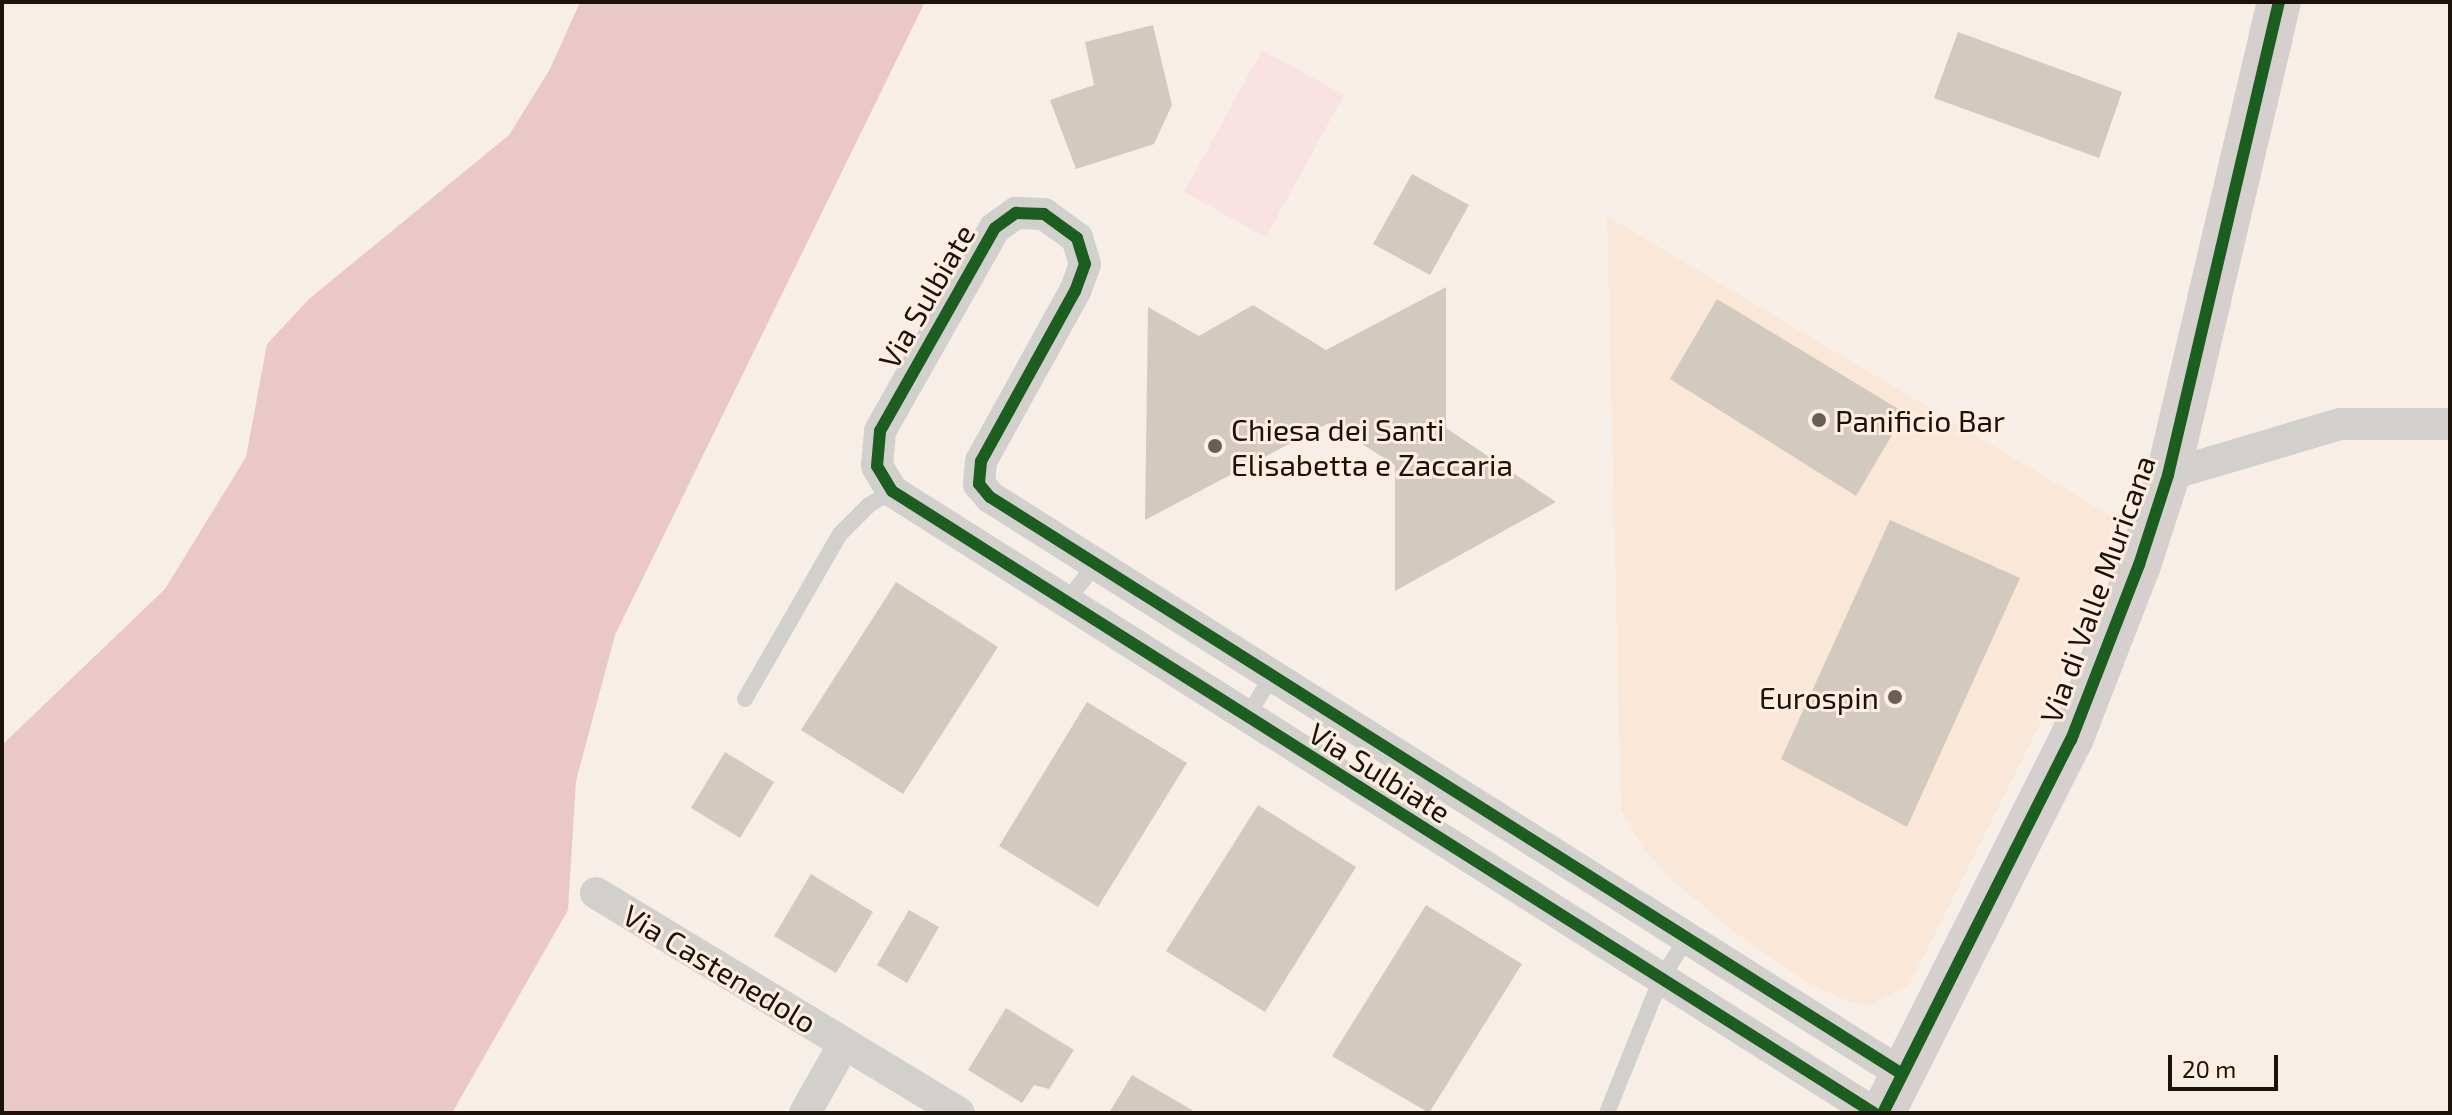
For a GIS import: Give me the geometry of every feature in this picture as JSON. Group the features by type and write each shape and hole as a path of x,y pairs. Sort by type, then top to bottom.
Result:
{"street":[{"name":"Via di Valle Muricana","path":"1883,1113 2071,740 2168,475 2279,2"},
{"name":"Via Sulbiate","path":"1874,1113 1064,604 892,491 877,466 880,431 984,241 1016,213 1044,214 1077,238 1084,255 1082,277 981,461 978,478 990,497 1902,1074"},
{"path":"2168,475 2340,424 2450,424"},
{"name":"Via Castenedolo","path":"596,893 959,1113"},
{"name":"Via Castenedolo","path":"805,1113 844,1044"}],"lane":[{"path":"745,699 840,534 869,505 892,491"},
{"path":"1064,604 1096,564"},
{"path":"1246,718 1273,675"},
{"path":"1414,824 1440,782"},
{"path":"1607,1113 1661,979 1687,938"}],"shaded area":[{"path":"580,2 925,2 615,635 576,781 568,910 452,1113 2,1113 2,745 165,589 246,457 267,344 309,299 509,135 550,69"},
{"path":"1262,50 1344,95 1266,237 1184,192"},
{"path":"1607,216 2118,520 2057,691 1909,985 1870,1005 1850,1002 1810,984 1734,932 1673,881 1645,851 1621,810"}],"building":[{"path":"1153,25 1172,105 1154,144 1076,169 1050,100 1094,85 1085,42"},
{"path":"1958,32 2122,92 2099,158 1934,98"},
{"path":"1412,174 1469,205 1430,275 1373,244"},
{"name":"Chiesa dei Santi Elisabetta e Zaccaria","path":"1446,287 1446,428 1556,502 1395,591 1395,465 1329,423 1145,520 1148,307 1199,336 1253,305 1326,350"},
{"path":"1717,299 1905,413 1856,496 1670,379"},
{"path":"1890,520 2020,578 1907,827 1781,759"},
{"path":"896,582 998,647 903,794 801,730"},
{"path":"1087,702 1187,763 1098,907 999,846"},
{"path":"725,752 774,782 740,838 691,808"},
{"path":"1258,805 1356,867 1265,1012 1166,951"},
{"path":"811,874 873,912 836,973 774,936"},
{"path":"1426,905 1522,964 1429,1113 1332,1056"},
{"path":"909,910 939,927 907,983 877,965"},
{"path":"1006,1008 1074,1050 1049,1089 1034,1085 1022,1103 968,1070"},
{"path":"1132,1075 1197,1113 1109,1113"}],"cycle path":[{"path":"1883,1113 2071,740 2139,565 2168,475 2279,2"},
{"path":"1874,1113 892,491 877,466 880,431 995,228 1016,213 1044,214 1077,238 1085,264 1075,291 981,461 979,484 990,497 1902,1074"}],"place":[{"name":"Panificio Bar","path":"1819,420"},
{"name":"Chiesa dei Santi Elisabetta e Zaccaria","path":"1215,446"},
{"name":"Eurospin","path":"1895,697"}]}
